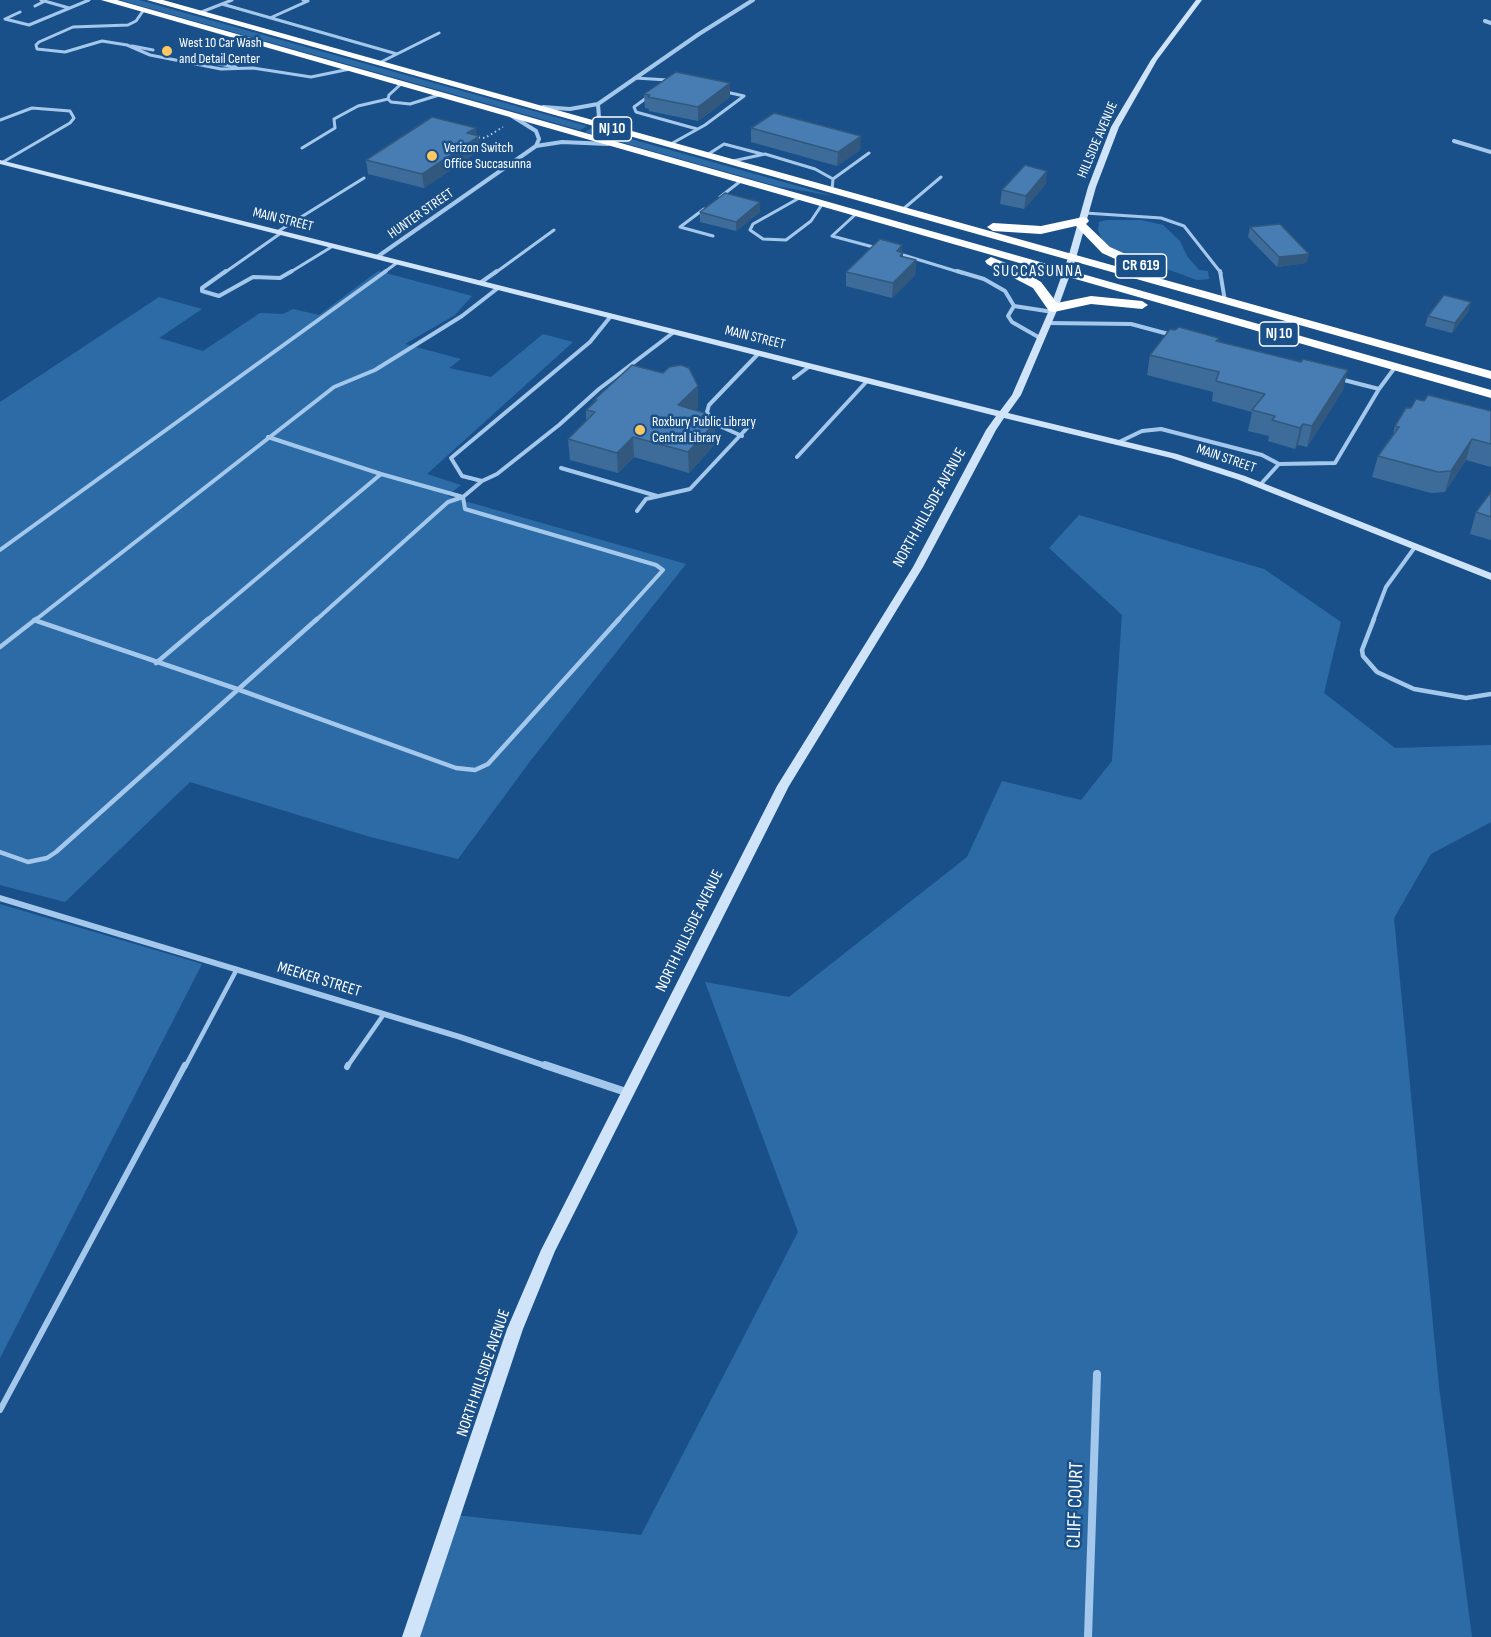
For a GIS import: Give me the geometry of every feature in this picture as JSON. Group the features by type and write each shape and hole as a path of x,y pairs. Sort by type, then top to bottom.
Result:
{"highway":[{"name":"NJ 10","path":"106,0 1491,394"},
{"name":"NJ 10","path":"152,0 731,162 833,185 905,211 1491,375"},
{"path":"905,211 1023,230 1041,230 1083,220"},
{"name":"CR 619","path":"1083,220 1095,242 1113,254 1207,296"},
{"path":"918,230 1028,279 1037,285 1054,310 1073,302 1107,300 1217,316"}],"main road":[{"name":"HILLSIDE AVENUE","path":"1067,273 1110,140 1131,96 1154,60 1199,0"},
{"name":"MAIN STREET","path":"2,162 1182,458 1260,485 1491,577"},
{"name":"NORTH HILLSIDE AVENUE","path":"411,1637 515,1329 548,1250 783,786 918,567 991,430 1016,395 1054,310 1067,273"}],"street":[{"path":"531,107 570,109 598,104 699,33 753,0"},
{"path":"1485,21 1491,23"},
{"path":"598,104 599,118 616,130"},
{"path":"510,115 536,131 539,139 536,146"},
{"path":"1454,141 1491,152"},
{"name":"HUNTER STREET","path":"377,257 536,146 562,142 615,145"},
{"name":"MEEKER STREET","path":"0,898 384,1014 629,1092"},
{"name":"CLIFF COURT","path":"1088,1637 1097,1374"}],"lane":[{"path":"41,0 69,8"},
{"path":"20,12 5,19 29,25 89,0"},
{"path":"200,13 232,0"},
{"path":"270,18 308,1 303,0"},
{"path":"34,6 45,1"},
{"path":"222,4 397,54"},
{"path":"143,11 140,17 128,25 73,27 36,45 43,51 55,52 73,50 102,41 153,50"},
{"path":"379,63 439,33"},
{"path":"127,45 150,55 221,69 253,68"},
{"path":"218,64 311,76 350,69"},
{"path":"635,78 670,81 661,87"},
{"path":"388,99 401,84"},
{"path":"669,145 697,129 744,96 723,92"},
{"path":"652,94 634,107 636,112 697,129"},
{"path":"302,148 335,128 334,119 358,106 388,99 395,104 410,104 439,95"},
{"path":"0,120 32,108 70,111 74,118 70,123 2,162"},
{"path":"707,155 724,144 808,166 833,185 869,153"},
{"path":"731,162 765,154"},
{"path":"905,211 941,177"},
{"path":"333,246 280,278 253,277 219,296 202,291 201,288 279,233 364,178"},
{"path":"715,201 742,180"},
{"path":"801,197 753,224 750,230 763,239 786,240 811,221 823,203"},
{"path":"706,207 680,227 713,236"},
{"path":"857,213 832,236 886,250"},
{"path":"1083,220 1161,218 1184,226 1221,272 1225,301"},
{"path":"480,283 554,230"},
{"path":"897,253 984,279 1005,291 1014,306"},
{"path":"0,550 398,262"},
{"path":"0,647 334,387 384,364 462,316 498,288"},
{"path":"1014,306 1054,310"},
{"path":"1014,306 1008,316 1012,322 1040,338"},
{"path":"482,481 462,476 451,458 590,342 611,316"},
{"path":"1047,323 1131,324 1174,335"},
{"path":"0,852 28,862 47,858 56,852 448,502 463,497 482,481 497,474 559,425 599,389 674,332"},
{"path":"742,436 713,423 707,412 709,405 759,353"},
{"path":"794,378 810,366"},
{"path":"1117,442 1142,431 1161,429 1262,455 1279,464 1335,463 1379,389 1396,366"},
{"path":"1337,379 1379,389"},
{"path":"797,457 868,380"},
{"path":"637,511 646,500 690,489 749,426"},
{"path":"268,437 381,474 463,497"},
{"path":"1260,485 1279,464"},
{"path":"561,468 660,496"},
{"path":"156,663 381,474"},
{"path":"34,620 237,689 456,768 475,770 489,764 663,570 465,509 463,497"},
{"path":"1414,547 1386,587 1362,650 1363,656 1377,672 1414,689 1466,698 1481,698 1491,694"},
{"path":"0,1410 237,969"},
{"path":"347,1066 384,1014"}],"path":[{"path":"472,137 485,138 503,127"}],"shaded area":[{"path":"120,0 139,0 587,126 580,130"},
{"path":"592,128 833,196 776,186 585,132"},
{"path":"1141,220 1163,225 1180,241 1187,256 1199,270 1208,271 1209,279 1197,280 1114,250 1102,240 1098,230 1099,222"},
{"path":"378,271 472,296 455,315 405,344 461,359 449,368 491,377 543,334 573,342 427,474 461,485 447,496 686,564 531,760 458,859 367,836 190,782 65,902 0,885 0,402 159,297 202,309 159,338 203,351 260,313 283,314 293,309 319,315"},
{"path":"1079,515 1264,569 1341,622 1324,693 1395,748 1491,745 1491,822 1431,854 1394,918 1439,1387 1472,1637 407,1637 445,1514 641,1535 798,1232 705,982 789,997 967,857 1002,781 1081,800 1112,761 1122,615 1049,548"},
{"path":"0,904 202,964 0,1358"}],"building":[{"path":"676,72 730,83 698,107 648,97 650,95 644,94"},
{"path":"774,113 861,136 838,152 751,128"},
{"path":"432,117 476,128 467,133 479,136 422,174 366,160"},
{"path":"1025,165 1047,171 1026,196 1002,190"},
{"path":"725,193 760,202 736,222 700,212"},
{"path":"1280,224 1309,254 1279,257 1250,227"},
{"path":"880,239 902,245 897,251 903,253 900,256 916,260 893,283 846,272"},
{"path":"1444,295 1471,302 1455,323 1428,316"},
{"path":"1179,327 1219,338 1216,341 1301,362 1303,359 1348,370 1312,426 1303,424 1300,428 1272,420 1275,416 1252,410 1265,394 1216,381 1219,372 1150,355 1170,329 1175,330"},
{"path":"632,365 663,373 669,367 681,365 689,368 698,386 678,405 705,413 699,419 715,423 688,452 633,437 617,453 568,439 595,412 586,410 597,400 594,400"},
{"path":"1428,395 1491,411 1491,444 1472,439 1451,471 1438,472 1378,456 1399,427 1395,426 1406,408 1411,408 1416,399 1424,401"},
{"path":"1491,492 1491,517 1476,512"}],"place":[{"name":"West 10 Car Wash and Detail Center","path":"167,51"},
{"name":"Verizon Switch Office Succasunna","path":"432,156"},
{"name":"Roxbury Public Library Central Library","path":"640,430"}],"district":[{"name":"SUCCASUNNA","path":"1038,272"}]}
